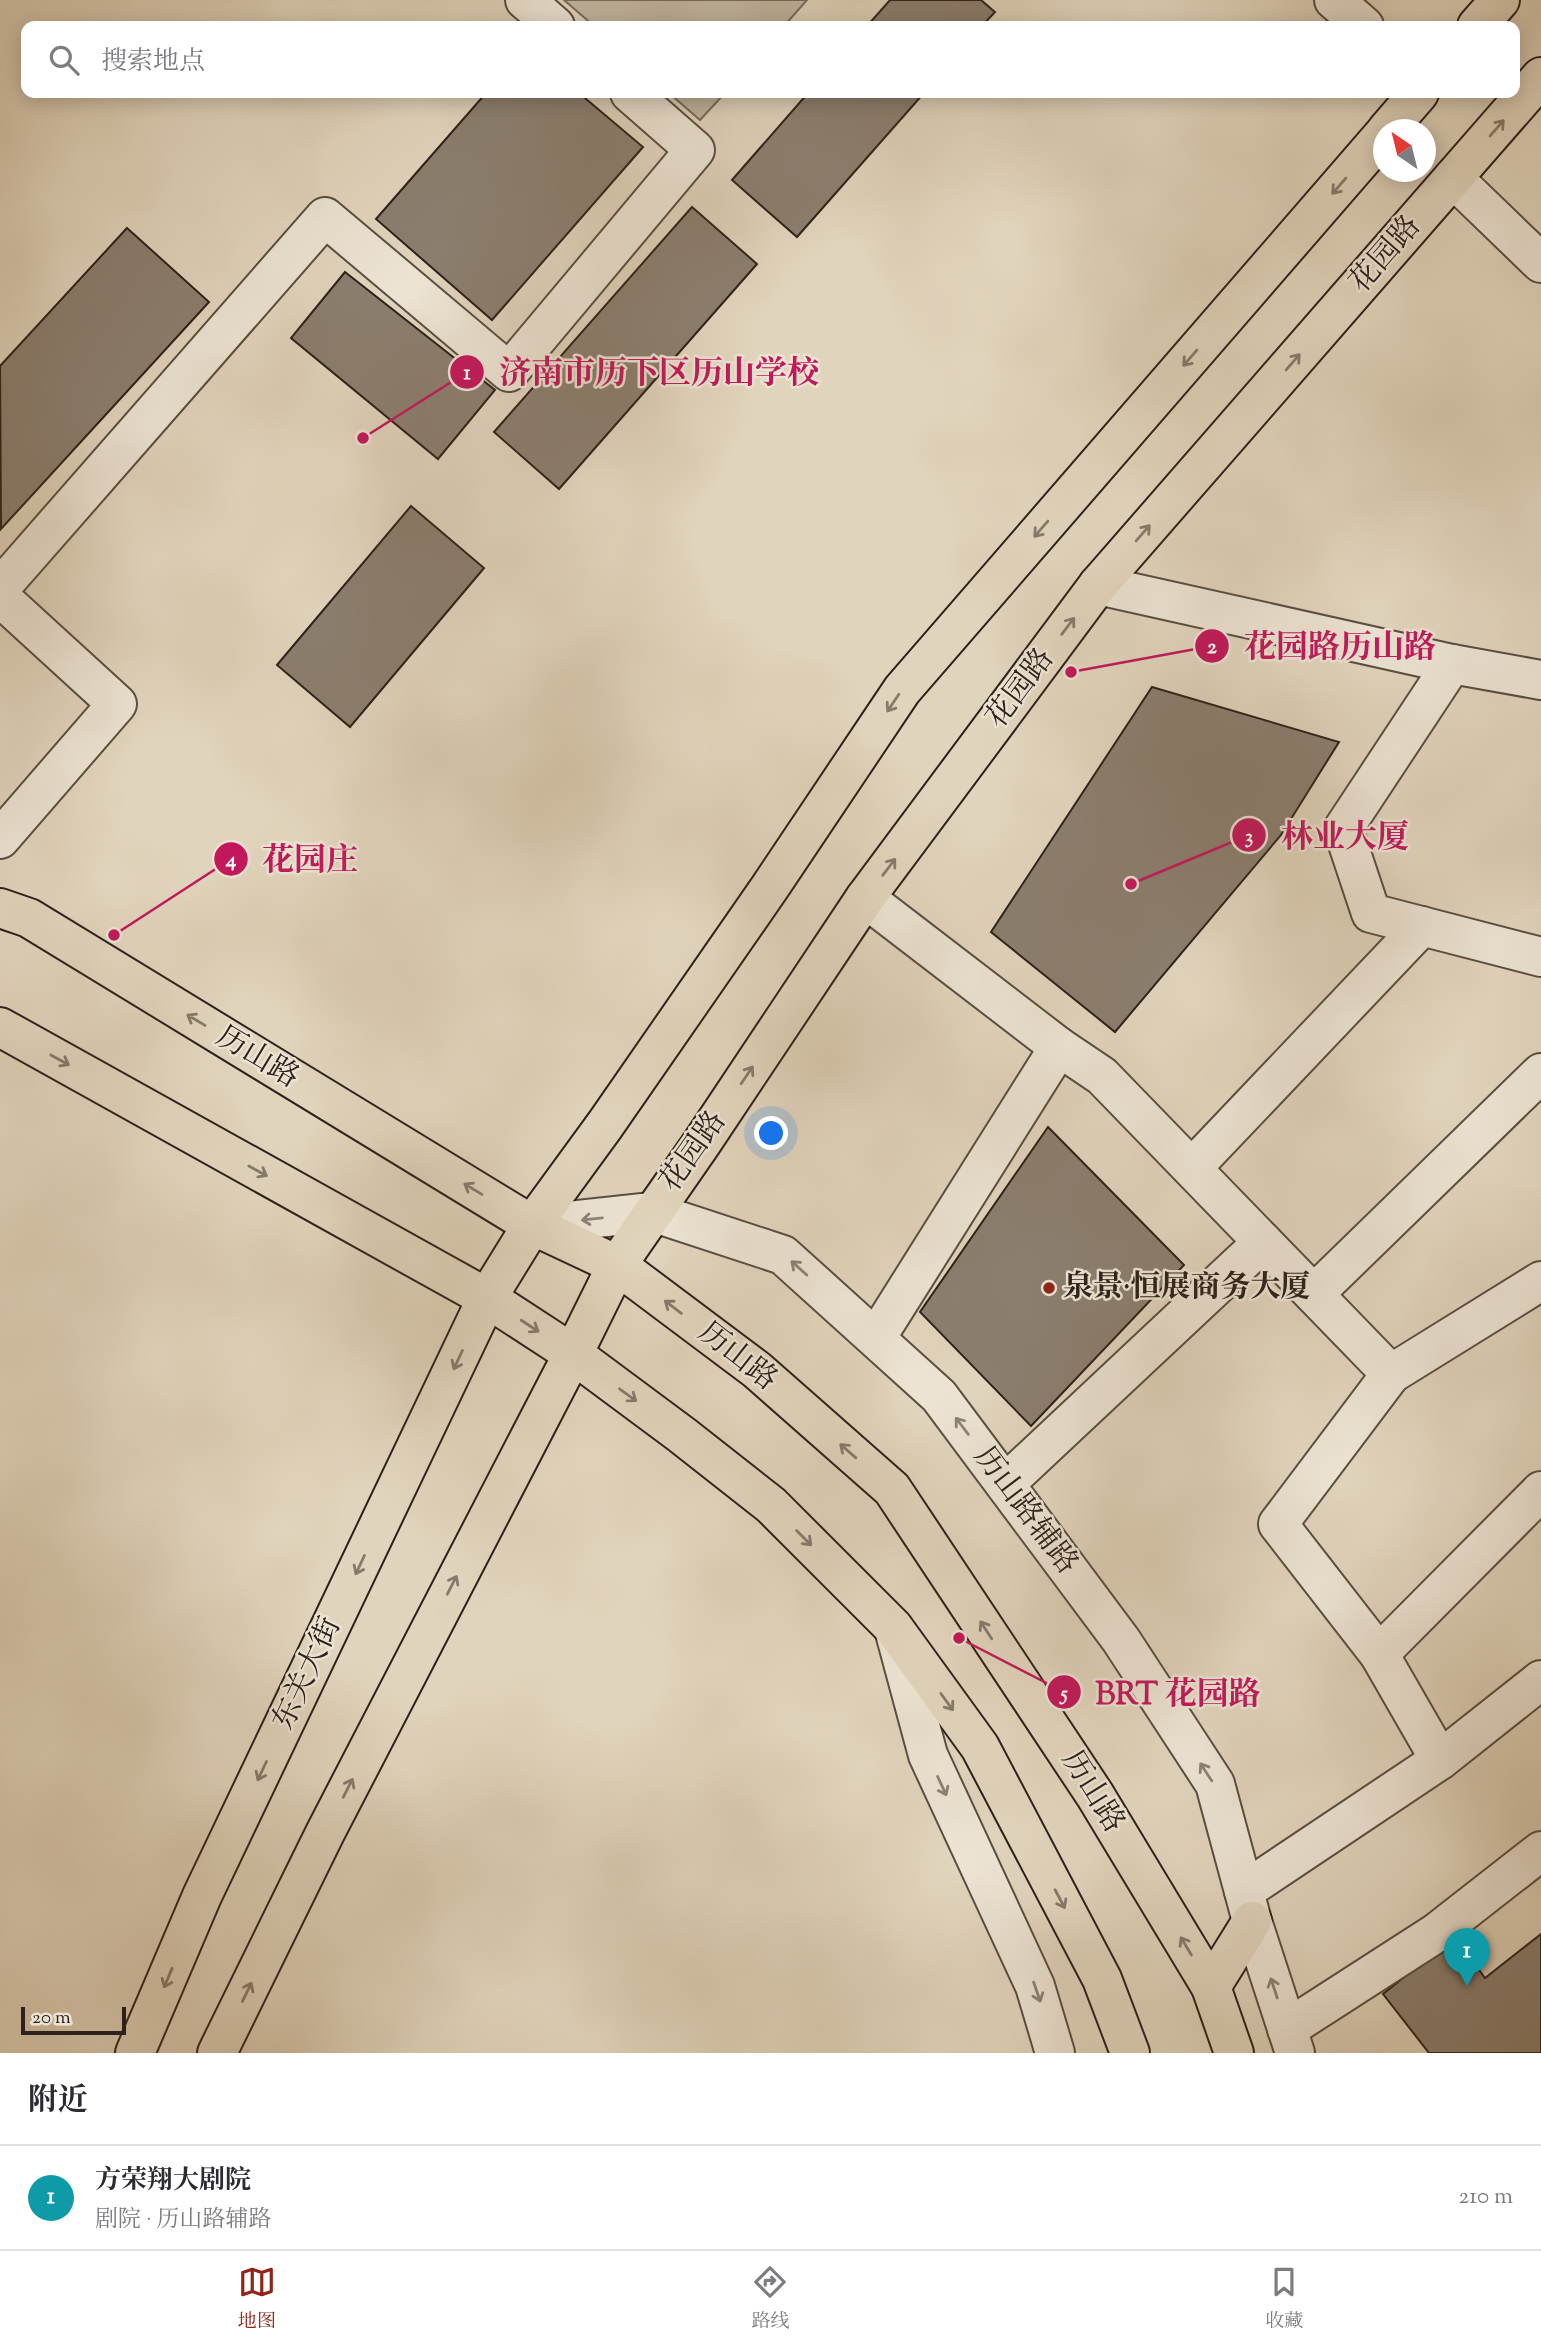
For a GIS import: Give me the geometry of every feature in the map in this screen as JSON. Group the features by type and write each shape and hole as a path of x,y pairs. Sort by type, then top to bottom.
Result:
{"main road":[{"path":"1481,21 1500,0"},
{"name":"花园路","path":"573,1354 617,1265 865,898 1098,585 1541,77"},
{"path":"1397,119 1415,98"},
{"path":"487,1298 532,1225 770,887 902,690 1373,147"},
{"name":"历山路","path":"0,884 15,913 532,1225 617,1265 757,1370 892,1489 1095,1795 1211,1987 1234,2053"},
{"path":"0,1027 487,1298 573,1354 771,1505 893,1627 980,1747 1102,1979 1130,2053"},
{"name":"东关大街","path":"135,2053 202,1896 487,1298"},
{"path":"217,2053 325,1833 573,1354"},
{"path":"1211,1987 1248,1906"}],"street":[{"path":"525,0 549,21"},
{"path":"1334,0 1358,21"},
{"path":"0,587 325,217 509,372 695,150 636,98"},
{"path":"1453,178 1541,263"},
{"path":"1098,585 1452,664 1541,680"},
{"path":"0,597 117,704 0,839"},
{"path":"1452,664 1343,829 1371,913 1541,957"},
{"path":"865,898 1059,1047 1102,1076 1391,1374"},
{"path":"1192,1168 1422,926"},
{"path":"876,1338 1059,1047"},
{"path":"1314,1294 1541,1073"},
{"name":"历山路辅路","path":"532,1225 652,1212 783,1255 939,1396 1121,1640 1215,1784 1248,1906 1291,2041"},
{"path":"1005,1484 1263,1242"},
{"path":"1440,1760 1379,1654 1278,1524 1391,1374 1541,1281"},
{"path":"1379,1654 1541,1491"},
{"path":"893,1627 928,1755 1035,1986 1055,2053"},
{"path":"1248,1906 1541,1680"},
{"path":"1291,2041 1541,1851"}],"shaded area":[{"path":"564,0 807,0 788,21 588,21"},
{"path":"675,98 720,98 700,120"}],"building":[{"path":"890,0 981,0 995,12 987,21 871,21"},
{"path":"482,98 585,98 643,147 492,320 376,219"},
{"path":"804,98 920,98 797,237 732,180"},
{"path":"692,207 757,264 559,489 494,432"},
{"path":"127,228 209,302 1,529 0,366"},
{"path":"345,272 495,390 438,459 291,338"},
{"path":"411,506 484,568 350,727 277,665"},
{"path":"1152,687 1339,742 1281,835 1115,1032 991,932"},
{"name":"泉景·恒展商务大厦","path":"1048,1127 1184,1265 1031,1426 920,1312"},
{"path":"1541,1934 1541,2053 1429,2053 1383,1994 1455,1937 1485,1978"}],"place":[{"name":"济南市历下区历山学校","path":"363,438"},
{"name":"花园路历山路","path":"1071,672"},
{"name":"林业大厦","path":"1131,884"},
{"name":"花园庄","path":"114,935"},
{"name":"泉景·恒展商务大厦","path":"1049,1288"},
{"name":"BRT 花园路","path":"959,1638"},
{"name":"方荣翔大剧院","path":"1467,1986"}]}
